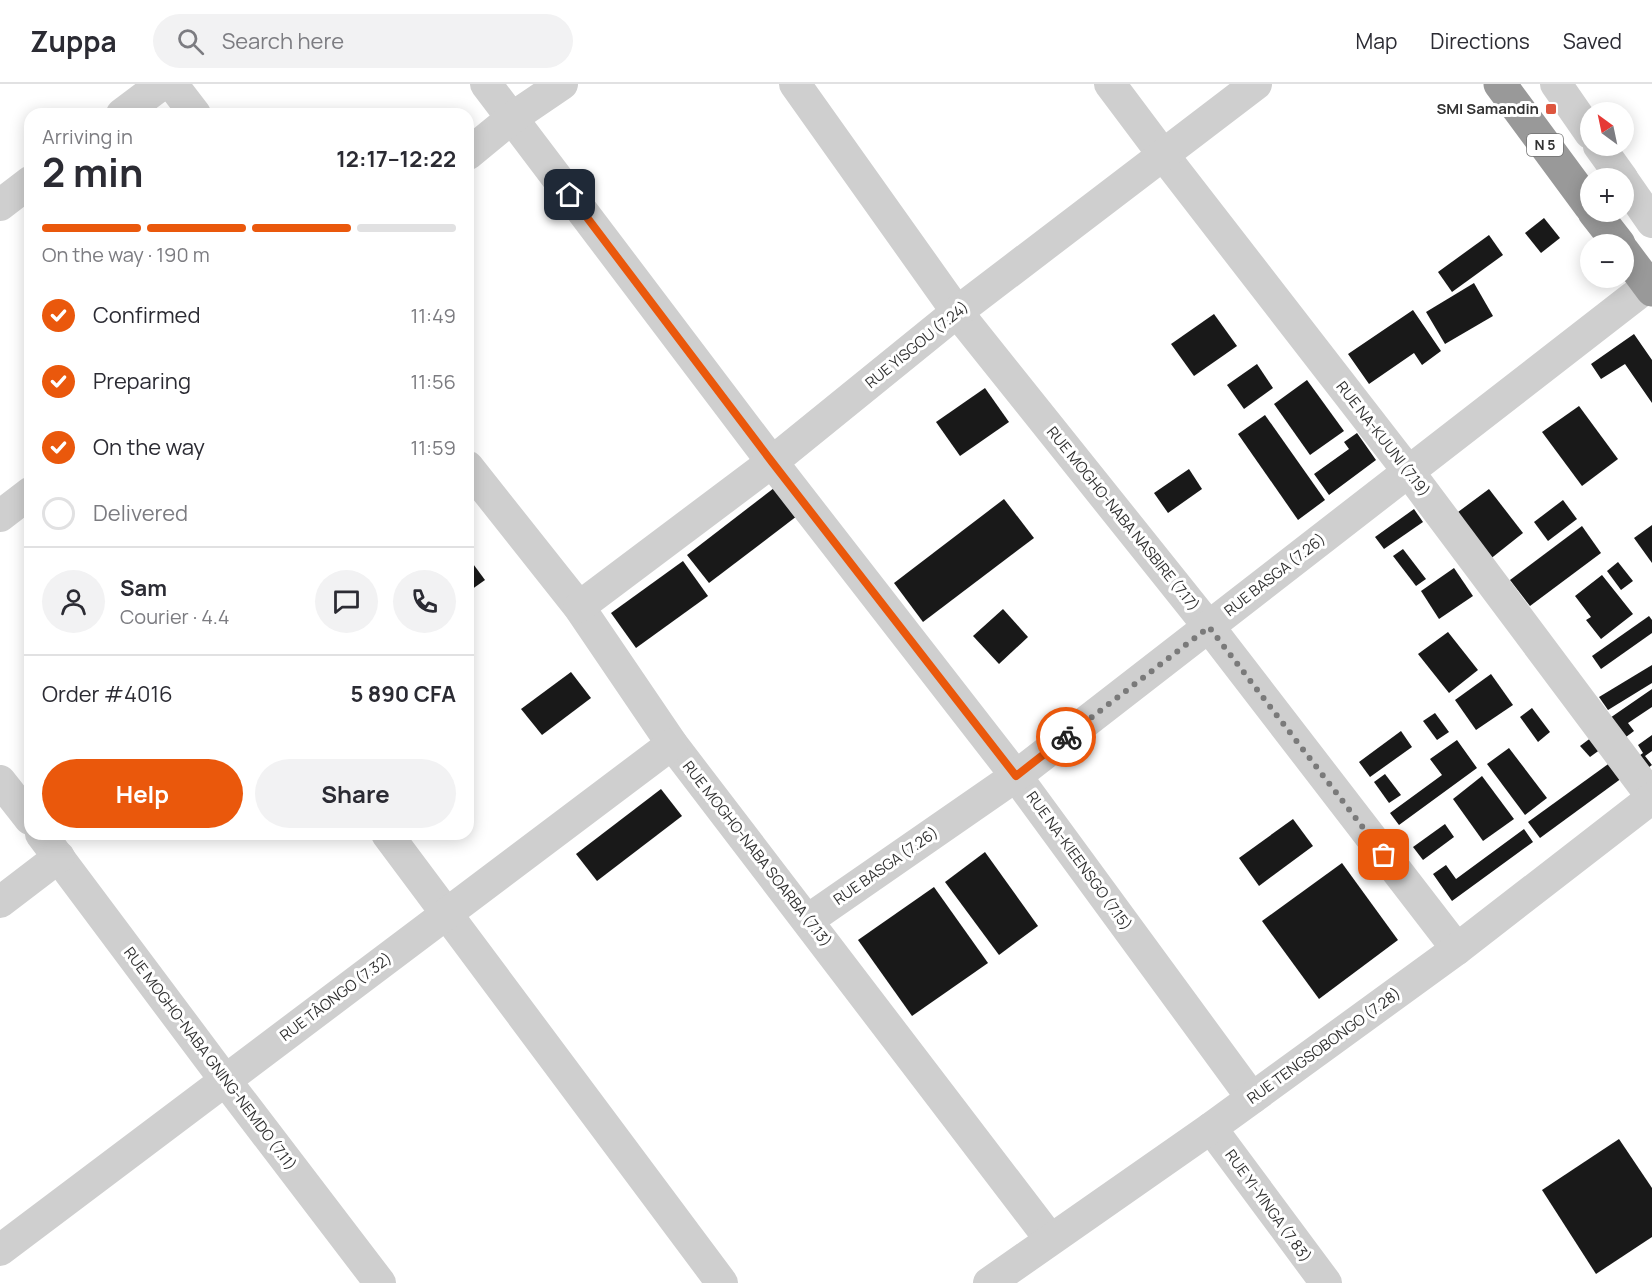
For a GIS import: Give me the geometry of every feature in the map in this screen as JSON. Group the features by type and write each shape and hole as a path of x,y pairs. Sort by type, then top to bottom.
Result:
{"highway":[{"name":"N 5","path":"1500,84 1580,192"},
{"path":"1634,265 1650,288"}],"street":[{"path":"130,108 162,84"},
{"path":"172,84 190,108"},
{"name":"RUE NA-KIEENSGO (7.15)","path":"486,84 772,462 1016,776 1252,1098"},
{"path":"474,149 512,118 562,84"},
{"name":"RUE MOGHO-NABA NASBIRE (7.17)","path":"795,84 957,312 1209,627 1457,949"},
{"name":"RUE NA-KUUNI (7.19)","path":"1110,84 1408,471 1652,798"},
{"name":"RUE YISGOU (7.24)","path":"579,607 772,462 957,312 1257,84"},
{"path":"1556,84 1580,119"},
{"path":"0,205 24,187"},
{"path":"1634,196 1652,222"},
{"name":"RUE BASGA (7.26)","path":"808,920 1016,776 1408,471 1650,288"},
{"name":"RUE MOGHO-NABA SOARBA (7.13)","path":"474,475 579,607 672,744 1050,1239"},
{"path":"0,516 24,498"},
{"name":"RUE TÂONGO (7.32)","path":"0,1250 672,744"},
{"path":"0,781 24,811"},
{"name":"RUE TENGSOBONGO (7.28)","path":"989,1283 1211,1128 1457,949 1652,798"},
{"path":"391,840 722,1283"},
{"path":"0,902 50,845"},
{"name":"RUE MOGHO-NABA GNING-NEMDO (7.11)","path":"50,845 380,1283"},
{"name":"RUE YI-YINGA (7.83)","path":"1211,1128 1326,1283"}],"building":[{"path":"1544,218 1560,238 1541,253 1525,233"},
{"path":"1489,235 1503,255 1452,292 1438,272"},
{"path":"1474,283 1493,316 1445,344 1426,312"},
{"path":"1413,310 1441,351 1422,365 1414,353 1369,384 1348,354"},
{"path":"1214,314 1237,346 1194,376 1171,344"},
{"path":"1634,334 1652,360 1652,403 1625,364 1601,379 1591,364"},
{"path":"1257,364 1273,388 1244,409 1227,385"},
{"path":"1307,380 1344,431 1310,455 1274,404"},
{"path":"985,388 1009,422 960,456 936,422"},
{"path":"1579,406 1618,459 1582,486 1542,432"},
{"path":"1265,415 1325,500 1298,520 1238,434"},
{"path":"1357,433 1376,460 1329,495 1314,474 1349,449 1344,442"},
{"path":"1189,469 1202,489 1168,513 1154,493"},
{"path":"774,488 797,516 709,583 687,555"},
{"path":"1489,489 1523,533 1489,560 1454,515"},
{"path":"1004,499 1034,538 923,622 894,583"},
{"path":"1563,500 1577,519 1548,541 1534,522"},
{"path":"1414,509 1423,522 1384,549 1375,537"},
{"path":"1652,525 1652,563 1634,538"},
{"path":"1582,526 1601,553 1530,606 1510,580"},
{"path":"1403,549 1426,579 1416,586 1393,556"},
{"path":"683,561 708,596 636,648 611,613"},
{"path":"1618,562 1633,581 1621,590 1607,571"},
{"path":"474,565 485,580 474,588"},
{"path":"1454,568 1473,596 1439,619 1421,591"},
{"path":"1602,575 1633,614 1601,639 1586,620 1591,617 1575,596"},
{"path":"1003,609 1028,637 999,664 973,636"},
{"path":"1649,616 1652,620 1652,633 1601,669 1592,656"},
{"path":"1448,632 1478,670 1449,693 1418,654"},
{"path":"1652,665 1652,683 1608,710 1599,697"},
{"path":"571,672 591,698 542,735 521,709"},
{"path":"1491,674 1513,705 1476,730 1455,700"},
{"path":"1652,689 1652,707 1628,723 1634,731 1622,740 1607,720"},
{"path":"1532,708 1550,732 1538,742 1520,717"},
{"path":"1435,713 1449,732 1437,740 1423,721"},
{"path":"1401,731 1412,747 1370,777 1359,762"},
{"path":"1652,735 1652,751 1645,756 1652,765 1645,770 1636,758 1643,753 1638,745"},
{"path":"1592,737 1601,749 1590,757 1580,746"},
{"path":"1457,740 1477,768 1399,825 1390,813 1442,775 1430,759"},
{"path":"1509,748 1547,798 1525,815 1487,764"},
{"path":"1611,762 1622,778 1540,838 1528,822"},
{"path":"1385,774 1401,795 1389,803 1374,782"},
{"path":"1482,776 1514,819 1483,841 1453,799"},
{"path":"661,789 682,816 597,881 576,854"},
{"path":"1293,819 1313,846 1259,886 1239,858"},
{"path":"1445,824 1454,837 1423,860 1413,847"},
{"path":"1524,829 1533,842 1452,901 1433,874 1446,865 1456,879"},
{"path":"985,852 1038,926 999,955 945,882"},
{"path":"1342,863 1398,940 1319,999 1262,921"},
{"path":"934,887 988,963 912,1016 858,940"},
{"path":"1619,1139 1652,1188 1652,1237 1596,1274 1542,1190"}],"way so far":[{"path":"1066,737 1209,627 1384,855"}],"place":[{"name":"SMI Samandin","path":"1551,109"}],"route":[{"path":"570,195 772,462 1016,776 1066,737"}]}
